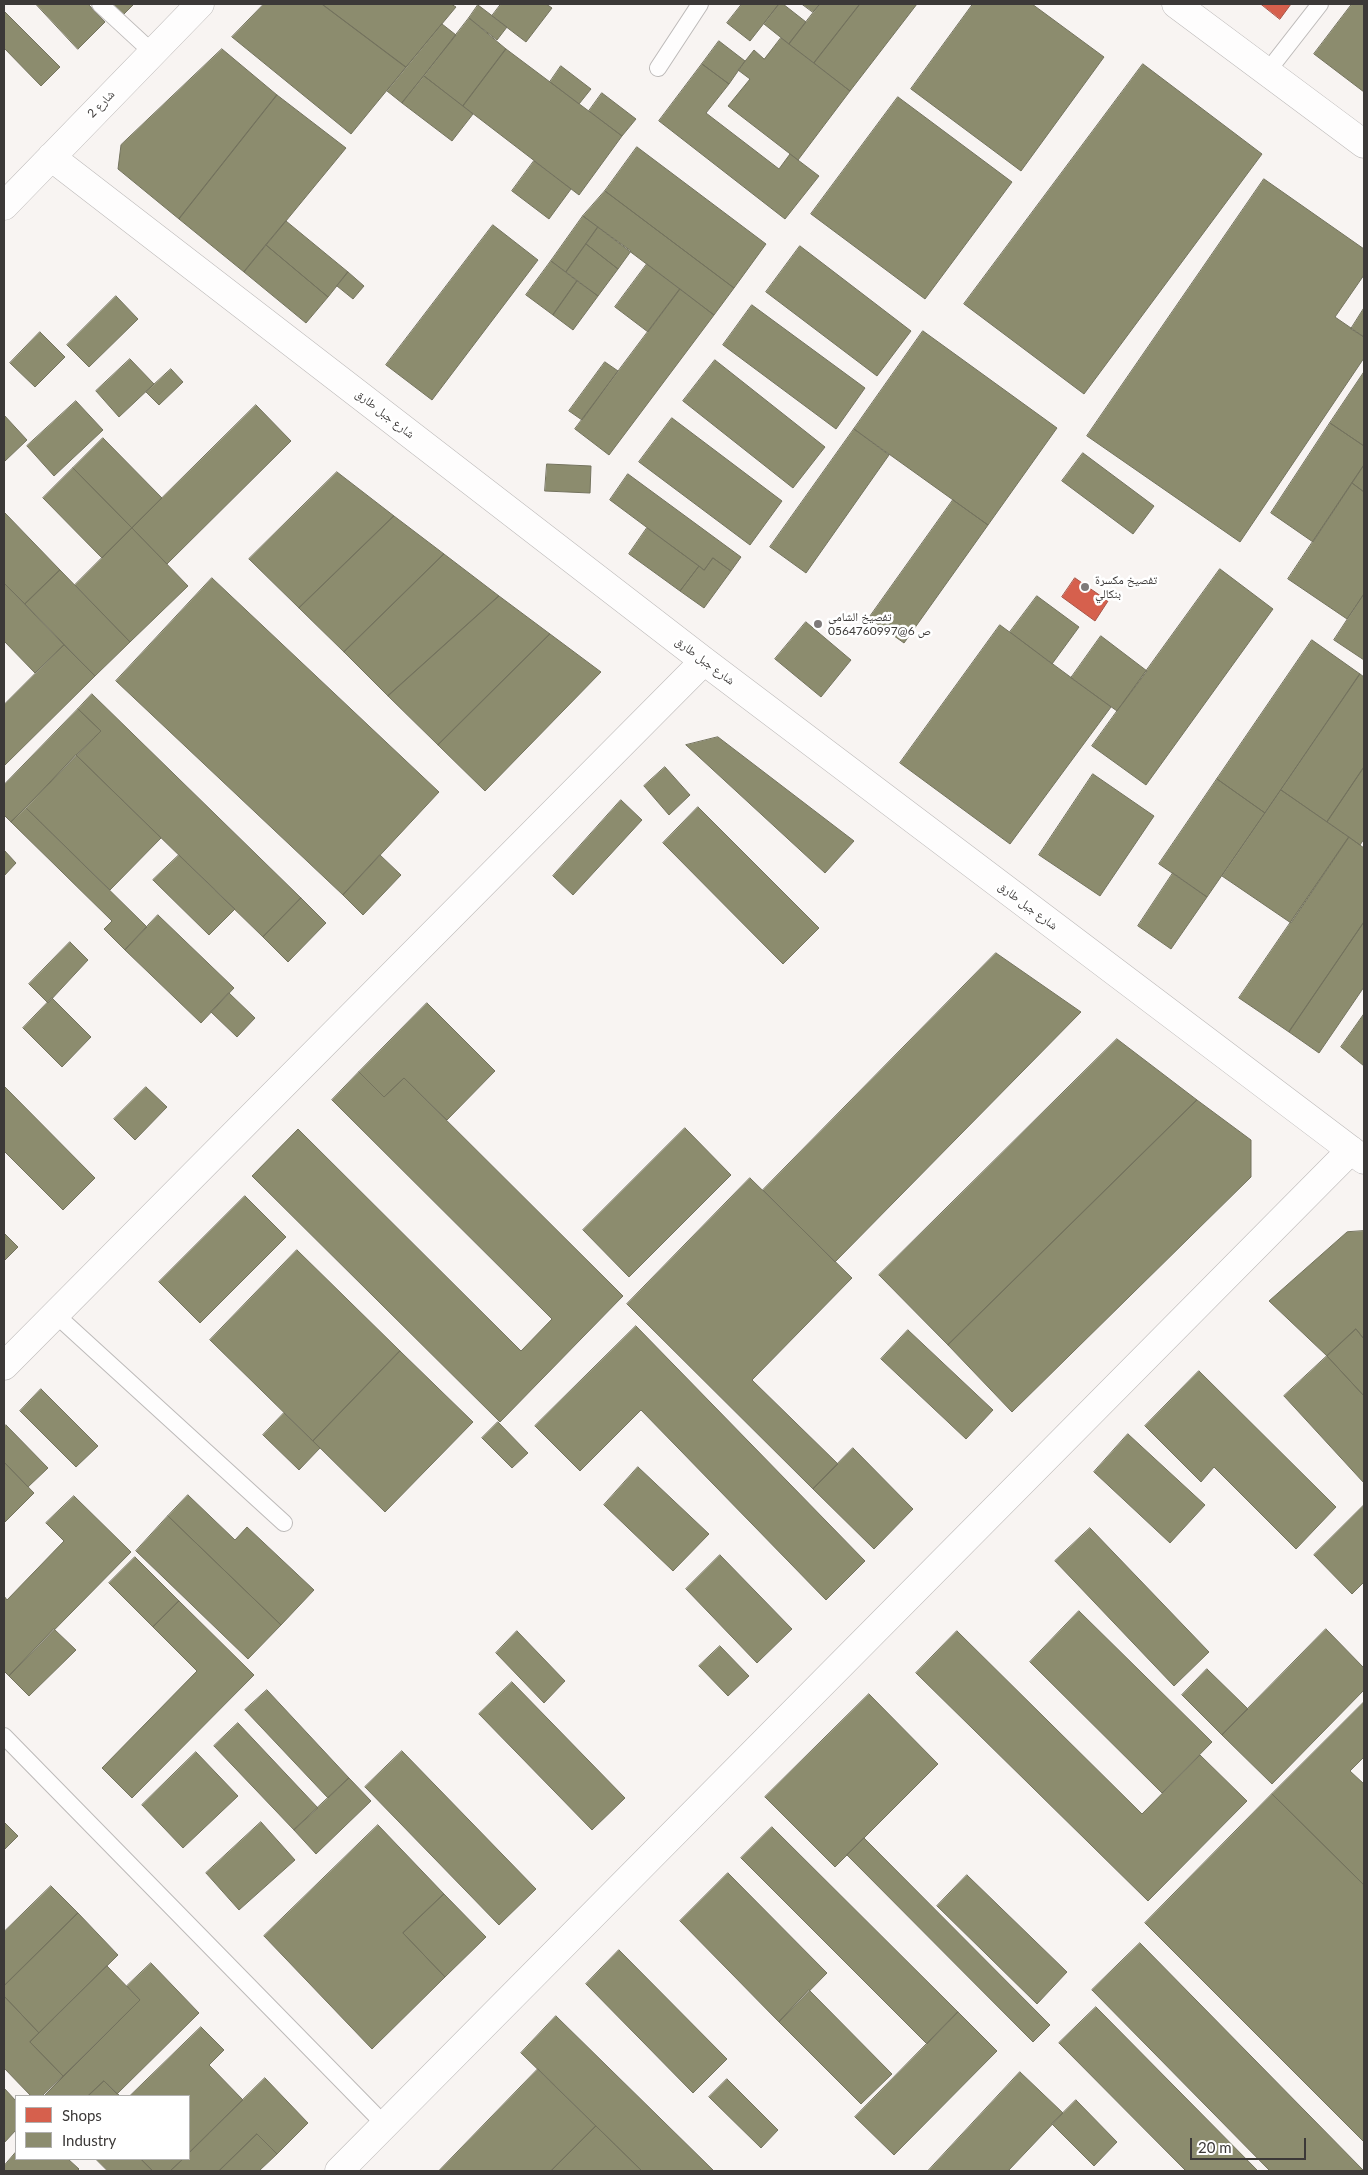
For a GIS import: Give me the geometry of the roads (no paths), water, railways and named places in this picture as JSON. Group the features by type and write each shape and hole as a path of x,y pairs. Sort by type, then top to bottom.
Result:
{"street":[{"name":"شارع 2","path":"4,206 200,4"},
{"path":"1176,4 1364,144"},
{"name":"شارع جبل طارق","path":"51,157 704,661 1357,1155"},
{"path":"4,1366 704,661"},
{"path":"339,2171 1357,1155"}],"lane":[{"path":"100,4 152,52"},
{"path":"658,68 700,4"},
{"path":"1267,72 1320,4"},
{"path":"55,1314 284,1523"},
{"path":"4,1736 385,2125"}],"place":[{"name":"تفصيخ مكسرة بنكالي","path":"1085,587"},
{"name":"تفصيخ الشامي ص 6@0564760997","path":"818,624"}]}
